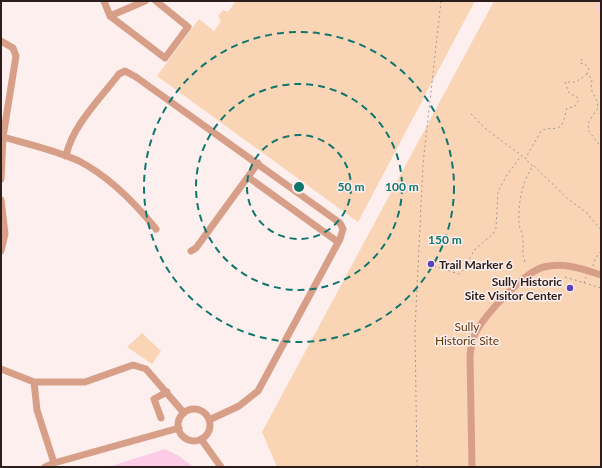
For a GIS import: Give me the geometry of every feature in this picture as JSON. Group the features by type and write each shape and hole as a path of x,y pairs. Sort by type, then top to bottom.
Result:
{"street":[{"path":"104,1 110,16 165,58 188,27 156,1"},
{"path":"110,16 145,1"},
{"path":"1,41 9,44 15,52 2,137 1,179"},
{"path":"66,156 69,143 87,115 119,74 125,71 136,77 258,163 340,223 343,230 338,242 258,391 240,406 209,420"},
{"path":"2,137 66,156 79,162 107,180 128,197 156,229"},
{"path":"191,251 196,248 258,163"},
{"path":"248,177 338,242"},
{"path":"1,200 5,234 1,251"},
{"path":"472,467 470,356 472,343 477,329 517,284 532,272 544,267 562,265 601,274"},
{"path":"1,369 34,382 85,382 133,365 146,369 184,412"},
{"path":"34,382 37,410 54,463"},
{"path":"161,418 154,400 167,392"},
{"path":"198,409 203,412 209,420 210,429 201,439 187,439 179,428 179,420 184,412 188,410 198,409"},
{"path":"45,467 54,463 179,428"},
{"path":"201,439 221,467"}],"path":[{"path":"417,467 415,330 422,180 441,1"},
{"path":"525,159 541,131 545,128 557,128 561,126 567,108 574,108 579,100 577,97 568,93 565,82 576,82 587,74 589,68 585,64 580,63 582,59"},
{"path":"587,74 592,79 591,89 597,101 598,108 589,121 588,130 601,147"},
{"path":"471,114 486,130 522,156 568,199 587,213 601,230"},
{"path":"434,266 459,274 463,270 475,249 493,234 496,228 498,191 507,175 522,156"},
{"path":"525,262 522,253 524,236 519,223 520,206 523,187 533,166"},
{"path":"593,263 601,251"},
{"path":"565,277 601,288"}],"green space":[{"path":"236,1 475,1 358,222 157,76 199,19 214,31 221,21 218,16 223,10 228,12"},
{"name":"Sully Historic Site","path":"494,1 601,1 601,467 277,467 262,432"},
{"path":"142,333 161,351 152,364 127,347"}],"shaded area":[{"path":"165,449 179,456 193,467 108,467"}],"waterway":[{"path":"598,1 596,8 601,12"}],"place":[{"name":"Trail Marker 6","path":"431,264"},
{"name":"Sully Historic Site Visitor Center","path":"570,288"}]}
